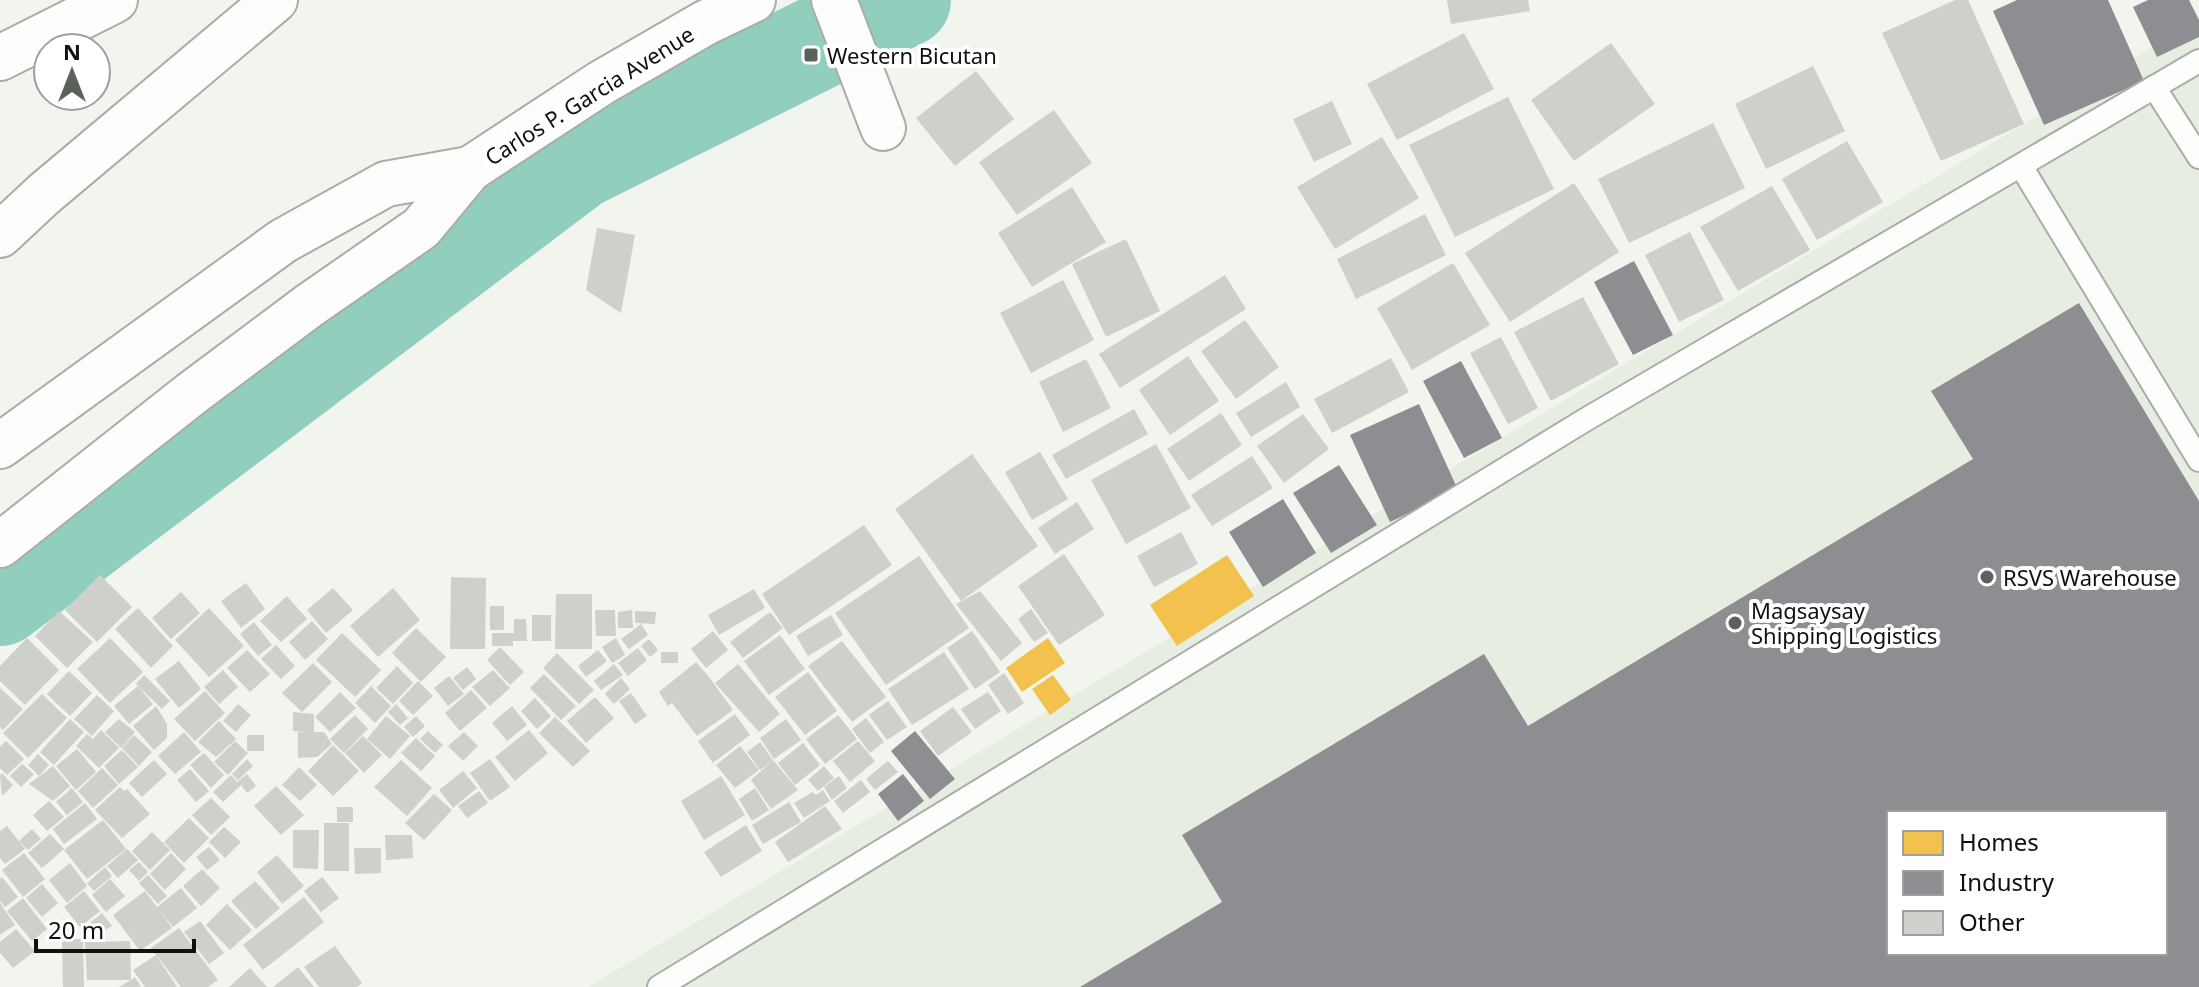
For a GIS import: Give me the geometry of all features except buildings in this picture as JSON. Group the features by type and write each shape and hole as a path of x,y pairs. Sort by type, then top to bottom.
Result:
{"main road":[{"path":"0,58 115,0"},
{"path":"0,235 44,194 275,0"},
{"name":"Carlos P. Garcia Avenue","path":"470,169 601,83 705,23 753,0"},
{"path":"836,6 876,108"},
{"path":"0,446 283,241 386,184 470,169"},
{"path":"0,545 191,394 310,305 421,228 470,169"}],"lane":[{"path":"659,987 1571,428 2199,61"},
{"path":"2154,87 2199,157"},
{"path":"2021,166 2199,460"}],"shaded area":[{"path":"2199,19 2199,987 588,987"}],"waterway":[{"path":"0,599 577,163 904,0"}],"place":[{"name":"Western Bicutan","path":"811,55"},
{"name":"RSVS Warehouse","path":"1987,577"},
{"name":"Magsaysay Shipping Logistics","path":"1735,623"}]}
